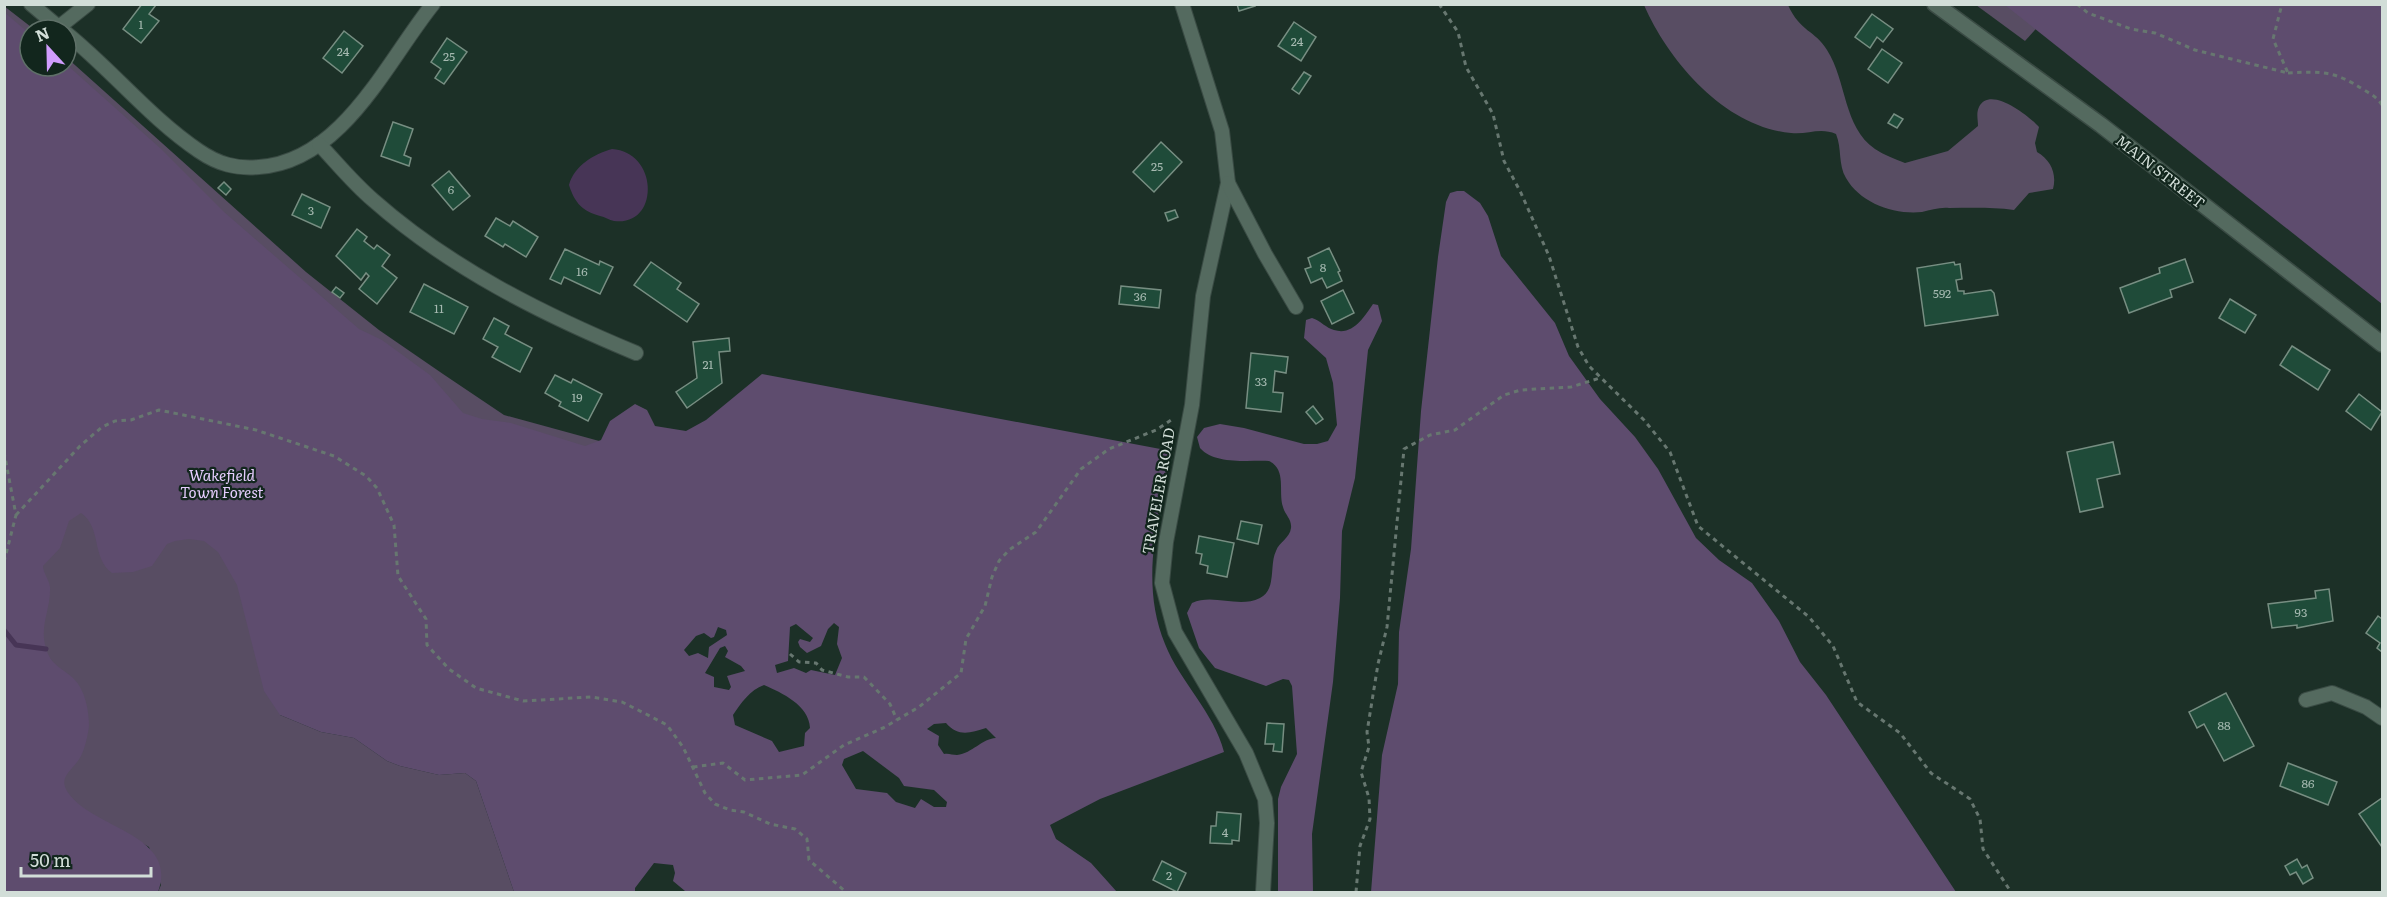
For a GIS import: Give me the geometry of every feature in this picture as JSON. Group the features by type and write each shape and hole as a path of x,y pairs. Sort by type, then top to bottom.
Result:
{"main road":[{"name":"MAIN STREET","path":"1935,4 2101,125 2382,344"}],"street":[{"path":"31,4 48,18"},
{"path":"74,18 88,4"},
{"path":"78,44 196,150 218,163 239,168 275,165 298,157 319,144 350,116 375,87 433,4"},
{"path":"1182,4 1222,131 1228,183 1259,244 1296,307"},
{"path":"319,144 371,198 440,252 505,292 566,324 636,353"},
{"name":"TRAVELER ROAD","path":"1228,183 1203,296 1192,405 1166,542 1162,583 1176,632 1246,753 1264,799 1267,823 1263,892"},
{"path":"2306,700 2332,693 2366,707 2382,718"}],"path":[{"path":"1440,4 1458,32 1466,67 1493,114 1504,161 1549,256 1578,347 1600,378 1644,420 1670,452 1698,526 1809,617 1833,646 1857,702 1900,733 1931,773 1970,799 1980,819 1983,849 2011,892"},
{"path":"2077,4 2088,13 2131,29 2155,33 2195,50 2288,73 2312,70 2335,74 2349,80 2382,105"},
{"path":"2282,4 2273,39 2288,73"},
{"path":"1356,892 1360,846 1370,819 1369,798 1361,772 1369,747 1367,732 1378,664 1387,627 1404,449 1430,435 1455,430 1504,395 1521,390 1571,387 1600,378"},
{"path":"693,767 723,763 745,780 802,775 844,745 897,720 949,685 961,673 966,639 985,606 992,577 999,561 1015,546 1036,532 1081,469 1109,449 1156,430 1192,405"},
{"path":"16,514 41,485 102,427 159,410 256,430 334,456 366,476 385,502 394,525 398,576 426,619 427,645 449,669 476,688 523,701 591,697 622,702 666,725 693,767 705,793 715,804 744,812 770,824 795,830 804,835 808,843 809,860 846,892"},
{"path":"4,452 16,514 4,562"},
{"path":"790,654 799,662 816,663 822,670 869,680 890,704 897,720"}],"green space":[{"path":"1644,5 1788,5 1797,21 1818,38 1827,50 1857,129 1875,149 1905,163 1948,151 1978,126 1979,107 1984,101 1992,99 2019,110 2039,127 2035,143 2037,152 2052,168 2053,189 2029,193 2014,210 1946,208 1911,212 1879,206 1860,194 1846,178 1836,134 1824,131 1791,133 1767,128 1722,105 1684,69 1668,48"},
{"path":"1976,5 2057,5 2025,41"},
{"path":"2005,5 2382,5 2382,304"},
{"name":"Wakefield Town Forest","path":"4,6 20,18 18,78 78,78 78,68 306,272 379,330 504,415 643,453 280,715 321,732 354,738 387,761 400,766 439,775 465,773 476,781 514,892 158,892 161,885 149,847 142,843 5,892"},
{"path":"4,12 18,24 18,78 78,78 78,75 160,148 224,212 359,329 382,340 430,375 463,413 482,419 511,423 585,446 601,440 610,421 635,404 647,410 655,426 686,431 706,420 762,374 1171,451 1157,524 1152,572 1157,620 1171,658 1213,724 1224,752 1100,799 1050,825 1056,839 1091,863 1117,892 693,892 685,891 673,881 675,873 673,865 654,863 635,888 635,892 514,892 476,781 465,773 439,775 400,766 387,761 354,738 321,732 280,715 264,691 237,585 218,552 204,541 189,539 175,541 167,544 152,566 133,572 112,573 101,559 92,526 81,513 69,521 60,548 43,566 50,587 44,628 45,645 53,662 78,684 84,694 88,713 89,726 84,749 65,778 65,788 81,806 146,845 157,858 161,873 158,892 5,892","holes":["834,623 839,627 837,644 842,658 835,675 811,670 806,673 794,668 777,673 775,665 788,661 790,627 796,624 813,638 810,642 800,639 798,642 807,653 821,646 828,629","718,627 726,630 727,635 709,647 708,658 698,653 689,656 684,650 696,636 704,633 711,638 714,637","725,646 728,651 725,657 741,666 745,671 727,676 731,687 729,690 714,687 714,677 705,673 720,648","764,685 793,701 805,713 810,728 805,733 804,746 779,752 772,741 735,725 733,715 746,697","946,723 960,732 986,728 996,738 963,754 944,754 938,745 939,736 927,729 934,724","863,751 899,778 904,786 934,790 947,802 946,807 934,807 921,799 915,808 896,802 887,793 856,789 842,765 844,759"]},
{"path":"1464,191 1480,203 1488,216 1501,256 1555,323 1569,356 1600,399 1635,437 1658,469 1696,538 1719,560 1752,583 1779,621 1800,662 1826,695 1956,892 1371,892 1382,755 1398,684 1399,632 1411,549 1421,411 1438,257 1446,202 1450,193"},
{"path":"1373,304 1378,305 1382,321 1368,350 1355,478 1342,531 1340,598 1333,682 1312,834 1313,892 1278,892 1278,799 1281,787 1297,754 1292,686 1289,680 1283,679 1266,686 1215,668 1199,648 1187,613 1192,603 1200,600 1243,602 1252,601 1265,594 1271,583 1276,551 1289,535 1291,525 1283,507 1280,475 1275,465 1269,461 1214,457 1200,448 1197,437 1204,428 1220,424 1304,444 1328,441 1337,425 1333,383 1326,358 1304,338 1306,320 1312,318 1331,329 1347,330 1357,324"}],"shaded area":[{"path":"612,149 627,153 639,162 645,175 648,188 646,202 640,213 629,220 614,221 589,212 577,202 569,185 580,167 598,154"}],"building":[{"path":"142,4 156,5 149,14 159,21 141,43 123,29"},
{"path":"1237,4 1254,4 1255,6 1239,11"},
{"path":"1872,14 1893,29 1883,42 1877,37 1870,48 1855,37"},
{"path":"1294,22 1316,37 1301,61 1278,46"},
{"path":"344,31 363,46 342,73 323,58"},
{"path":"447,38 467,52 444,84 435,78 441,69 431,62"},
{"path":"1882,49 1902,63 1888,83 1868,69"},
{"path":"1304,72 1311,76 1299,94 1292,89"},
{"path":"1894,114 1903,119 1897,128 1888,123"},
{"path":"393,122 413,129 404,155 411,158 409,166 381,156"},
{"path":"1161,142 1182,162 1154,192 1133,172"},
{"path":"449,171 470,196 453,210 432,185"},
{"path":"224,182 231,189 226,195 218,188"},
{"path":"302,194 330,207 321,228 292,215"},
{"path":"1175,210 1178,217 1168,221 1165,213"},
{"path":"496,218 510,226 513,221 538,237 526,257 505,244 503,247 485,236"},
{"path":"357,229 367,237 364,241 374,249 377,245 390,255 382,266 397,278 377,304 359,289 369,276 366,273 361,280 336,256"},
{"path":"1329,248 1340,271 1338,272 1342,281 1327,288 1322,278 1311,283 1305,269 1311,267 1308,258"},
{"path":"565,249 599,265 600,261 613,267 600,294 564,277 561,284 550,279"},
{"path":"2185,259 2193,282 2170,290 2172,297 2129,313 2120,288 2160,273 2159,268"},
{"path":"651,262 681,283 677,289 699,304 687,322 634,285"},
{"path":"1954,262 1955,265 1960,264 1962,279 1956,280 1958,291 1964,291 1964,294 1991,290 1994,293 1998,315 1925,326 1917,268"},
{"path":"424,284 468,307 454,334 410,312"},
{"path":"1121,286 1161,290 1159,308 1119,304"},
{"path":"336,287 344,293 340,298 332,292"},
{"path":"1343,290 1354,313 1332,324 1321,301"},
{"path":"2230,299 2256,315 2245,333 2219,318"},
{"path":"494,318 509,326 505,334 532,348 520,372 492,357 498,347 483,339"},
{"path":"729,338 730,351 719,352 722,383 687,408 676,392 697,378 693,342"},
{"path":"2292,346 2330,370 2318,390 2280,365"},
{"path":"1251,353 1288,357 1286,373 1275,371 1273,392 1283,393 1281,412 1246,408"},
{"path":"555,375 571,383 573,379 602,394 588,421 559,406 561,402 545,393"},
{"path":"2359,394 2382,412 2371,430 2346,411"},
{"path":"1313,406 1323,419 1316,424 1306,412"},
{"path":"2113,442 2120,474 2097,479 2103,507 2080,512 2067,452"},
{"path":"1241,521 1262,525 1258,544 1237,539"},
{"path":"1199,536 1234,543 1227,577 1207,573 1208,566 1200,564 1202,554 1196,553"},
{"path":"2329,589 2333,621 2297,628 2297,625 2272,628 2268,604 2316,598 2315,591"},
{"path":"2378,616 2382,619 2382,652 2377,648 2380,643 2366,633"},
{"path":"2226,693 2254,746 2224,761 2204,724 2197,728 2189,712"},
{"path":"1267,723 1284,724 1282,752 1273,751 1274,744 1265,744"},
{"path":"2288,763 2337,782 2328,805 2280,786"},
{"path":"2382,798 2382,847 2359,814"},
{"path":"1217,812 1241,814 1239,841 1232,840 1232,844 1210,843 1211,826 1216,826"},
{"path":"2297,859 2302,868 2307,865 2313,878 2303,884 2296,872 2290,875 2285,866"},
{"path":"1162,861 1186,873 1177,892 1153,880"}],"waterway":[{"path":"4,630 16,645 46,649"}]}
